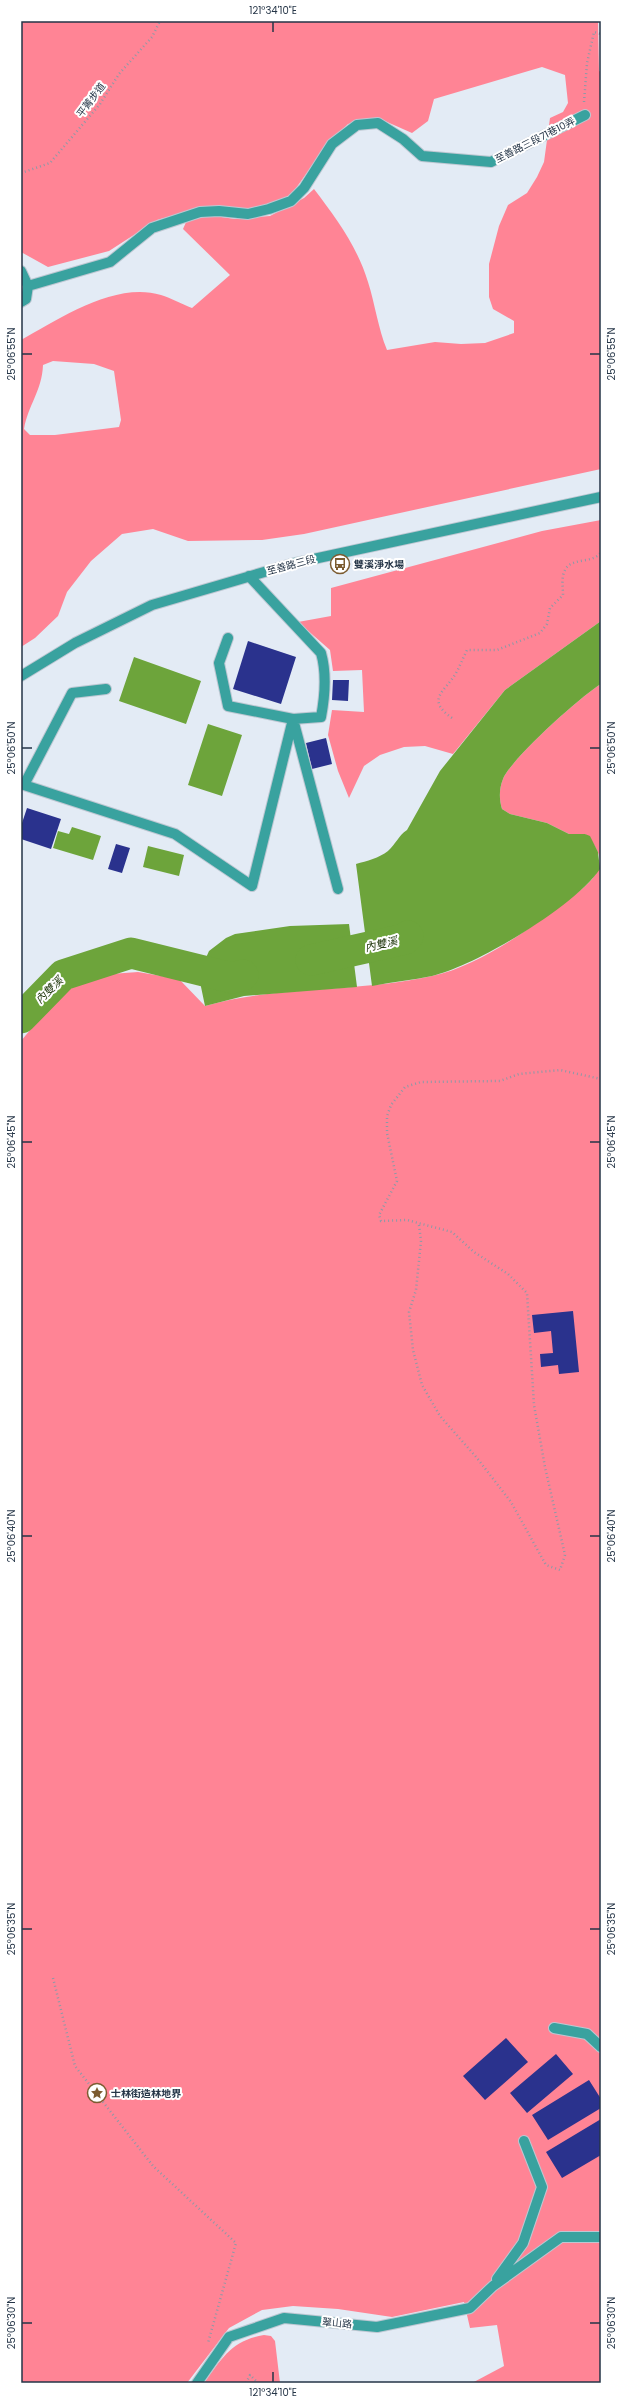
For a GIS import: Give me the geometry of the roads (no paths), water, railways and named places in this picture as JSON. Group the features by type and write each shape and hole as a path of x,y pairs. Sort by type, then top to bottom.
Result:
{"street":[{"name":"至善路三段71巷10弄","path":"28,286 110,262 152,228 200,212 219,211 248,214 269,209 291,201 304,188 332,144 357,125 378,124 403,139 422,156 491,162 585,115"},
{"path":"21,271 28,286 26,299 21,302"},
{"name":"至善路三段","path":"21,676 76,643 152,605 296,562 601,497"},
{"path":"228,638 219,663 228,706 293,719 321,717 325,684 324,665 321,653 250,576"},
{"path":"106,689 72,693 22,788 175,834 252,886 293,719"},
{"path":"293,719 338,889"},
{"path":"554,2028 588,2034 601,2047"},
{"path":"493,2286 524,2243 542,2187 524,2141"},
{"path":"493,2286 561,2237 601,2237"},
{"name":"翠山路","path":"197,2383 229,2337 284,2318 377,2326 470,2308 493,2286"}],"water":[{"path":"601,621 601,684 563,714 532,743 508,770 503,779 500,794 502,809 510,814 547,823 569,834 585,834 590,836 598,852 600,869 587,884 569,900 523,933 498,948 451,970 432,976 372,986 356,864 381,856 391,848 407,830 440,771 505,690"},
{"path":"134,657 201,681 186,724 119,701"},
{"path":"208,724 242,735 222,796 188,785"},
{"path":"72,827 101,836 93,860 53,848 58,831 69,834"},
{"path":"148,846 184,855 179,876 143,867"},
{"path":"349,924 357,987 244,996 205,1006 200,982 205,960 209,951 226,938 235,934 290,926"}],"waterway":[{"name":"內雙溪","path":"311,960 405,939 408,936"},
{"name":"內雙溪","path":"21,1018 63,975 131,953 232,978 243,975"}],"place":[{"name":"雙溪淨水場","path":"340,564"},
{"name":"士林街造林地界","path":"97,2093"}]}
